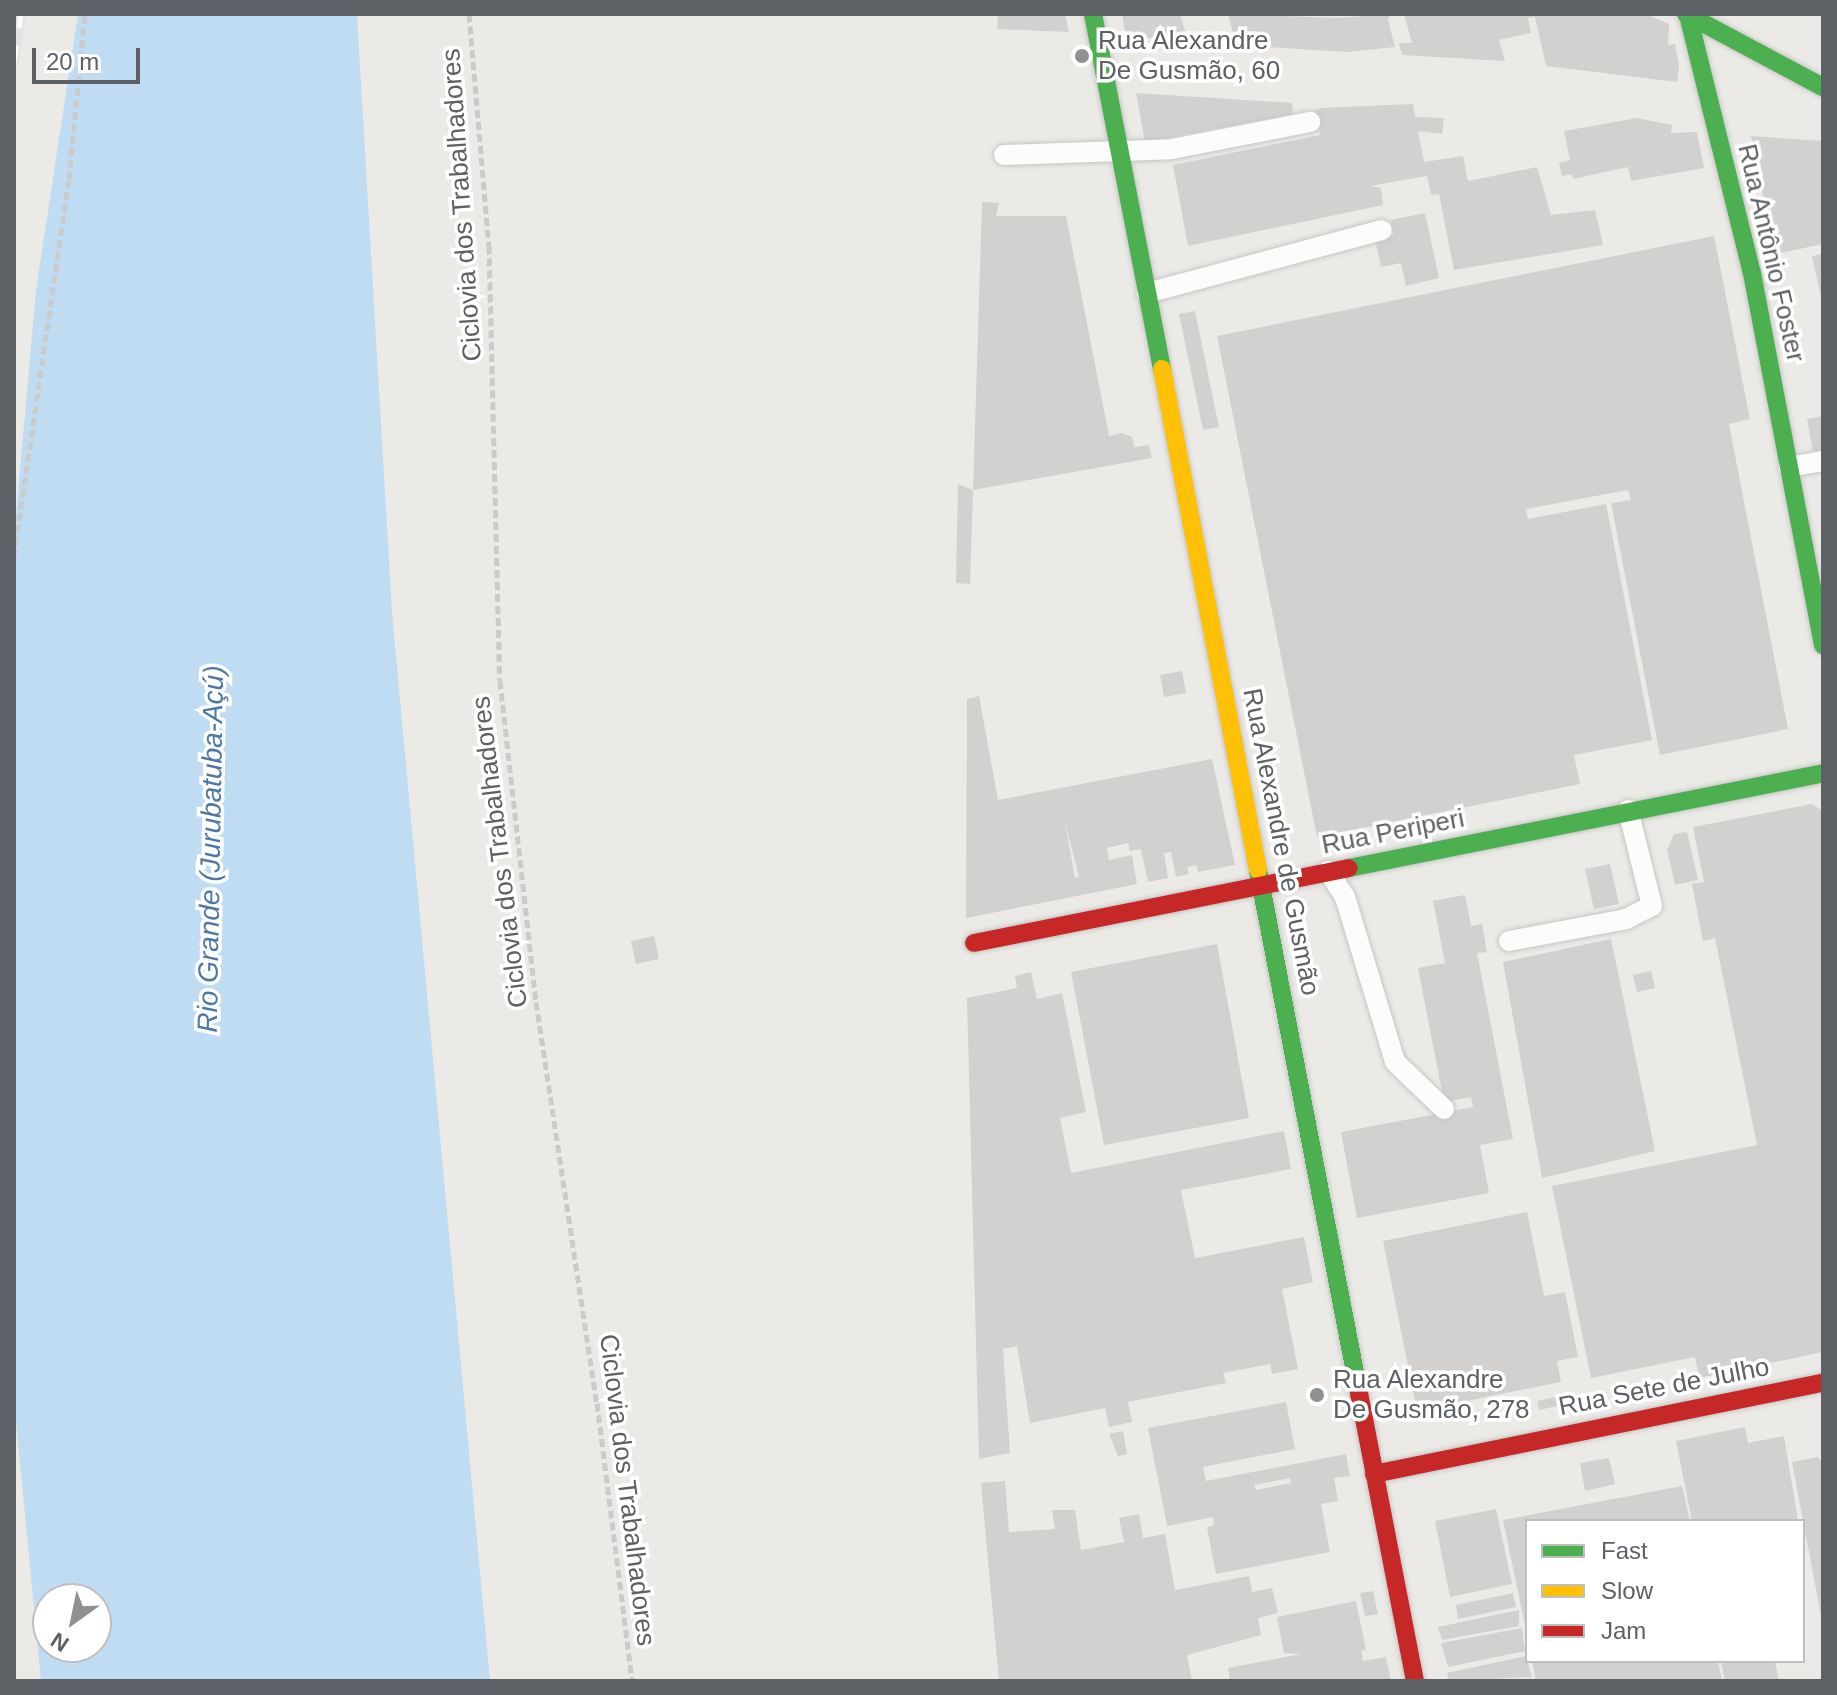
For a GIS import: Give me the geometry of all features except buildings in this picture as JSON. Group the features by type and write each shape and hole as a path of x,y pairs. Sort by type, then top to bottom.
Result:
{"street":[{"name":"Rua Alexandre de Gusmão","path":"1093,14 1415,1681"},
{"path":"1687,15 1823,87"},
{"name":"Rua Antônio Foster","path":"1687,15 1752,273 1823,645"},
{"name":"Rua Periperi","path":"974,943 1823,773"},
{"name":"Rua Sete de Julho","path":"1374,1474 1823,1383"}],"lane":[{"path":"1004,155 1119,148 1172,149 1310,122"},
{"path":"1147,293 1382,230"},
{"path":"1789,467 1823,461"},
{"path":"1509,941 1626,919 1652,906 1628,810"},
{"path":"1328,871 1345,897 1395,1062 1444,1109"}],"path":[{"path":"14,556 69,179 85,14"},
{"name":"Ciclovia dos Trabalhadores","path":"468,14 489,246 500,681 536,1002 597,1403 632,1681"}],"water":[{"name":"Rio Grande (Jurubatuba-Açú)","path":"78,14 357,14 392,612 490,1681 41,1681 39,1663 112,1663 112,1583 32,1583 32,1588 14,1401 14,537 36,290"}],"railway":[{"path":"14,63 21,14"}],"traffic: fast":[{"path":"1093,14 1162,369"},
{"path":"1686,14 1823,87"},
{"path":"1688,15 1752,273 1823,645"},
{"path":"1349,868 1823,773"},
{"path":"1258,870 1359,1393"}],"traffic: slow":[{"path":"1162,369 1258,870"}],"traffic: jam":[{"path":"974,943 1349,868"},
{"path":"1374,1474 1823,1383"},
{"path":"1359,1393 1415,1681"}],"place":[{"name":"Rua Alexandre De Gusmão, 60","path":"1082,56"},
{"name":"Rua Alexandre De Gusmão, 278","path":"1317,1395"}]}
